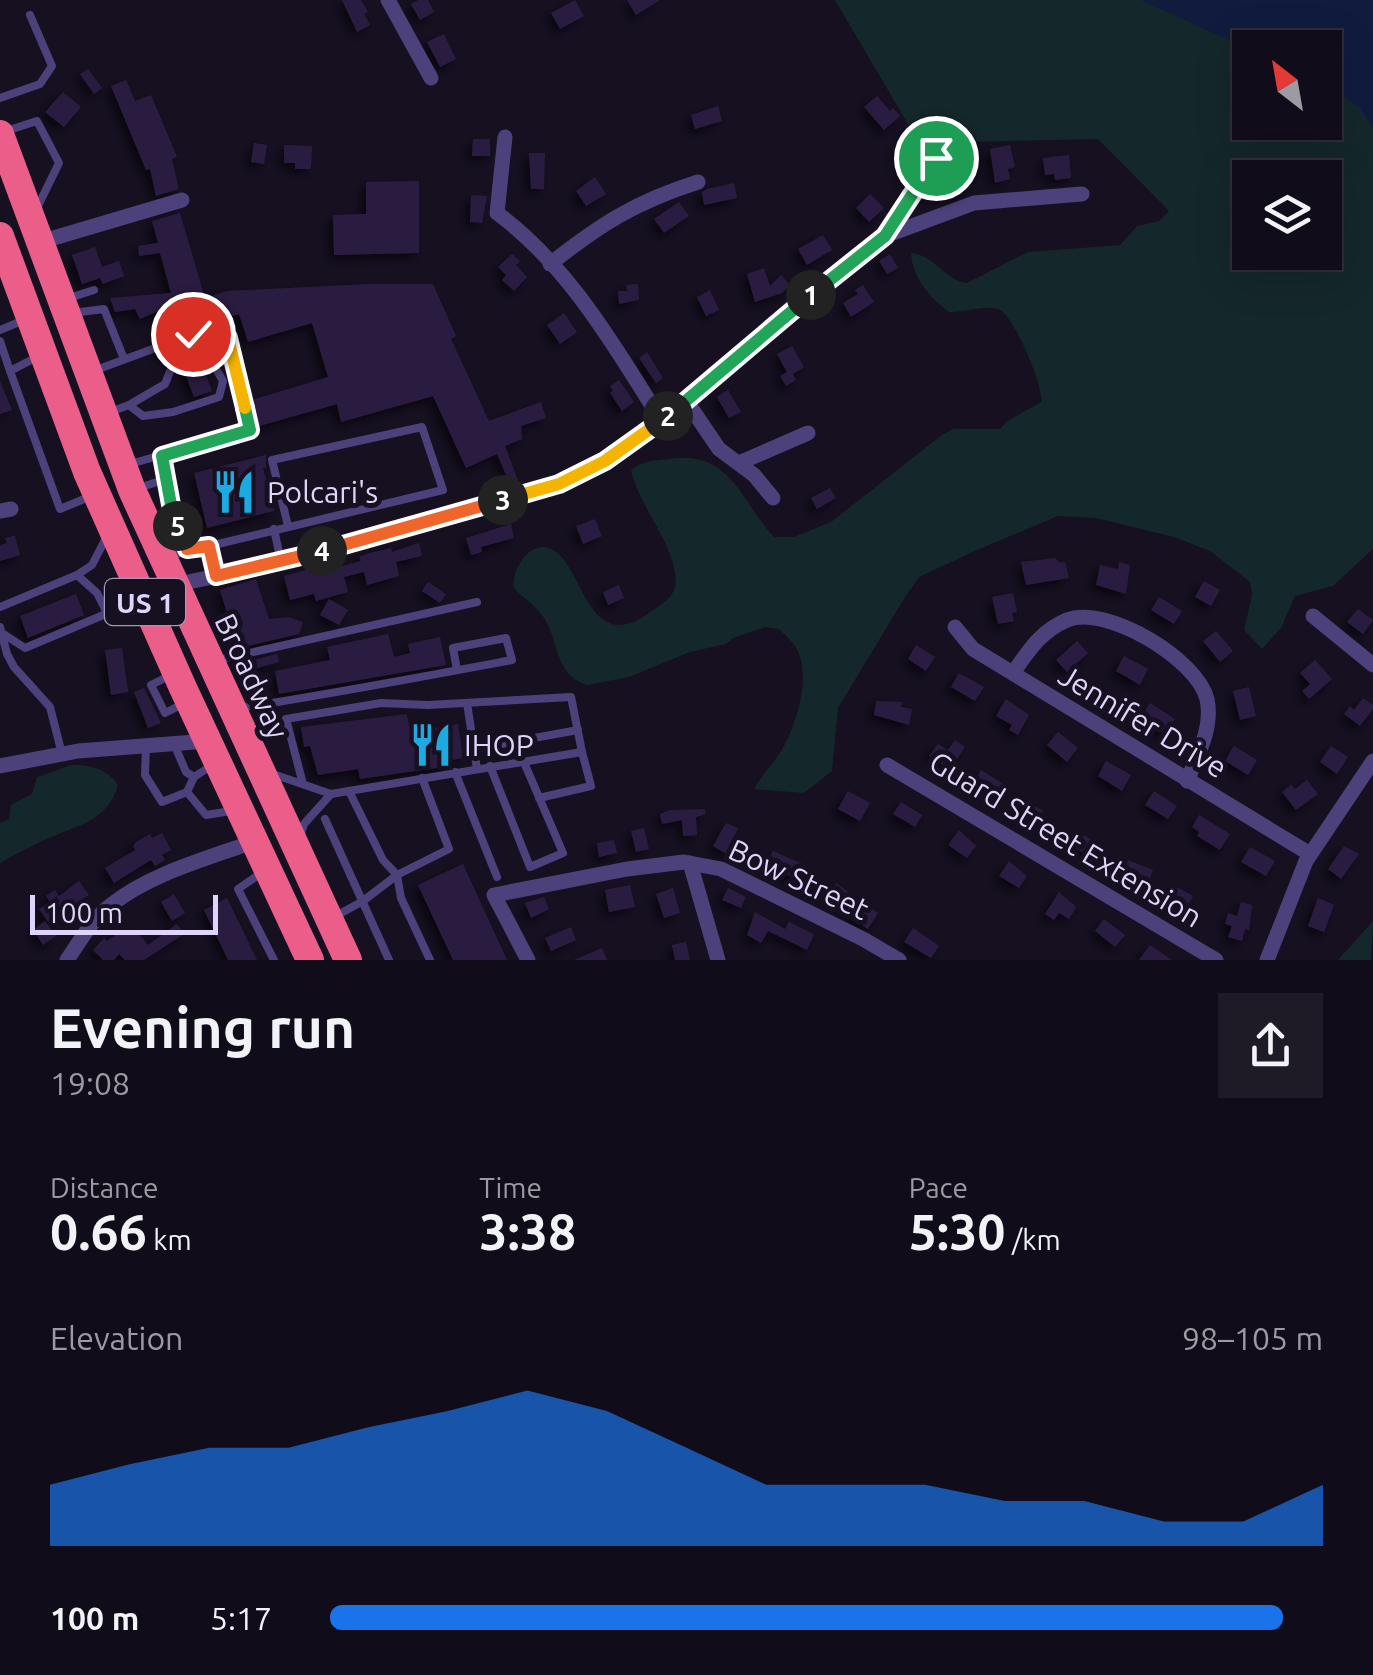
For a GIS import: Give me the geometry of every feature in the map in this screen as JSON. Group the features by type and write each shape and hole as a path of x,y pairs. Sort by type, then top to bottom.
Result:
{"highway":[{"name":"Broadway","path":"0,134 87,374 116,410 120,461 132,490 175,554 174,585 348,960"},
{"name":"US 1","path":"0,236 8,281 30,318 96,494 310,960"}],"street":[{"path":"388,0 431,78"},
{"path":"506,137 496,213 513,225 583,301 661,420"},
{"path":"174,585 281,562 559,484 605,461 687,402 885,236 930,170 940,147"},
{"path":"550,264 605,221 658,194 698,182"},
{"path":"885,236 974,203 1082,194"},
{"path":"36,230 182,200"},
{"path":"687,402 718,449 754,475 773,498"},
{"path":"739,464 808,433"},
{"path":"1312,616 1373,665"},
{"path":"1013,674 1037,638 1070,618 1105,619 1144,637 1186,664 1206,698 1207,733 1187,780"},
{"name":"Jennifer Drive","path":"955,626 973,650 1310,854"},
{"path":"0,766 62,754 174,744 213,752"},
{"path":"1267,960 1310,854 1373,761"},
{"name":"Guard Street Extension","path":"887,765 1216,960"},
{"path":"67,960 110,905 146,884 254,840"},
{"path":"690,862 718,960"},
{"name":"Bow Street","path":"528,960 494,894 628,868 690,862 721,869 863,938 899,960"}],"lane":[{"path":"0,98 40,84 52,66 30,15"},
{"path":"0,134 37,121 59,163 36,230"},
{"path":"64,307 94,290"},
{"path":"64,307 104,309 124,359"},
{"path":"0,330 30,318"},
{"path":"87,374 193,334 228,338 250,430 137,462 120,461"},
{"path":"0,341 60,509 96,494"},
{"path":"208,353 224,381 219,397 174,412 144,416 116,410 166,384 170,369 208,353"},
{"path":"10,371 44,354"},
{"path":"162,456 175,554 443,490 422,428 272,460 288,526"},
{"path":"132,490 166,480"},
{"path":"0,607 78,575 92,565 111,527"},
{"path":"274,530 281,562"},
{"path":"209,546 216,576"},
{"path":"78,575 97,593 107,613"},
{"path":"210,662 477,602"},
{"path":"14,667 25,648 107,613 120,608 150,614"},
{"path":"1,630 25,648"},
{"path":"1,630 14,667 50,707 62,754"},
{"path":"232,710 457,670 512,660 506,638 453,648 457,670"},
{"path":"303,784 286,719 381,703 572,697 592,786 540,798"},
{"path":"467,703 478,768"},
{"path":"474,748 578,730"},
{"path":"174,744 186,772 194,778"},
{"path":"146,746 145,775 162,802 187,792 213,752"},
{"path":"258,767 331,794 582,752"},
{"path":"490,766 530,867 562,853 523,760"},
{"path":"455,772 497,877"},
{"path":"330,920 397,875 450,849 422,778"},
{"path":"349,791 382,860 397,875 401,898 430,960"},
{"path":"187,792 206,815 240,810"},
{"path":"298,852 304,824 331,794"},
{"path":"325,820 385,959"},
{"path":"268,869 238,888 274,960"}],"green space":[{"path":"835,0 1373,0 1373,549 1333,586 1295,596 1281,628 1262,649 1244,630 1252,595 1250,582 1210,551 1174,537 1096,518 1058,516 977,550 919,577 838,708 832,771 804,793 754,789 785,744 801,695 800,657 779,629 766,627 629,677 587,685 568,673 542,615 514,588 516,572 531,551 547,547 555,551 590,605 612,624 627,624 666,601 674,590 676,577 667,547 635,484 631,470 639,465 689,458 706,462 731,480 774,537 794,537 831,522 943,434 953,429 1000,429 1041,402 1026,351 1004,314 992,308 949,312 923,286 911,253 967,283 1028,252 1120,245 1137,226 1159,221 1169,211 1098,139 919,143"},
{"path":"71,765 98,769 114,780 118,785 107,807 89,821 0,863 0,823 9,819 11,805 32,794 37,777"},
{"path":"1373,921 1371,960 1338,960"}],"water":[{"path":"1141,0 1373,0 1373,127 1359,107 1342,95 1342,30 1232,30 1232,42"}],"building":[{"path":"342,0 361,0 370,25 357,32"},
{"path":"428,0 434,12 420,20 411,4"},
{"path":"575,0 584,16 560,29 551,13"},
{"path":"627,0 660,0 636,15"},
{"path":"444,34 456,59 440,67 427,42"},
{"path":"88,69 102,88 94,94 80,74"},
{"path":"126,80 135,101 151,95 177,157 172,159 179,189 156,196 150,169 146,170 111,86"},
{"path":"63,92 81,107 64,127 45,112"},
{"path":"877,96 900,116 884,130 864,107"},
{"path":"718,106 722,121 695,129 691,115"},
{"path":"473,139 490,139 490,156 472,156"},
{"path":"254,143 267,145 264,164 251,162"},
{"path":"284,145 312,146 311,169 295,169 295,163 284,163"},
{"path":"1010,145 1015,167 1008,169 1010,179 995,183 990,149"},
{"path":"529,153 545,153 544,189 531,189"},
{"path":"1069,155 1071,178 1055,180 1054,174 1045,175 1043,158"},
{"path":"595,177 606,194 586,206 576,191"},
{"path":"419,181 419,253 334,255 333,215 366,214 366,182"},
{"path":"734,183 737,198 704,205 702,192"},
{"path":"870,194 884,208 869,222 856,208"},
{"path":"471,195 487,196 482,223 470,222"},
{"path":"679,202 689,216 664,233 654,219"},
{"path":"180,213 205,298 227,291 433,284 456,336 451,339 489,421 541,402 546,418 521,426 522,439 505,446 519,483 511,486 497,454 466,468 433,396 341,422 337,404 259,426 252,400 328,377 312,323 248,342 239,314 220,320 215,305 186,317 184,311 165,319 161,310 140,319 135,309 115,312 110,298 171,293 160,253 139,256 138,246 158,243 152,221"},
{"path":"823,235 832,250 807,265 798,249"},
{"path":"95,247 102,267 119,261 124,276 103,284 100,278 82,284 72,255"},
{"path":"512,254 527,277 514,291 502,280 506,275 498,267"},
{"path":"890,254 898,268 887,274 879,261"},
{"path":"764,268 770,286 781,275 790,285 782,293 755,302 747,274"},
{"path":"638,284 639,300 619,304 618,291 627,291 626,285"},
{"path":"863,285 874,302 851,317 843,303 858,294 855,290"},
{"path":"710,290 719,310 706,316 697,297"},
{"path":"564,313 577,332 560,344 547,325"},
{"path":"792,346 804,367 793,374 796,380 786,386 780,376 787,372 777,354"},
{"path":"647,352 663,378 656,383 639,358"},
{"path":"202,365 212,391 194,397 184,371"},
{"path":"619,380 634,402 622,411 610,393 610,386"},
{"path":"0,381 12,410 0,414"},
{"path":"728,390 741,412 729,418 717,397"},
{"name":"Polcari's","path":"266,455 263,468 274,511 207,528 194,473"},
{"path":"830,488 836,498 817,509 811,498"},
{"path":"595,519 602,536 583,544 576,526"},
{"path":"511,524 514,538 481,547 482,552 471,555 466,538"},
{"path":"15,536 20,555 0,561 0,545 7,543 5,538"},
{"path":"419,543 422,556 396,562 399,576 367,585 364,572 344,577 348,592 316,601 314,594 290,600 284,576 341,561 342,566 361,561 359,557 370,553 391,548 392,552"},
{"path":"1055,558 1065,562 1069,578 1026,585 1021,562"},
{"path":"1119,562 1130,565 1126,594 1096,585 1100,565 1118,569"},
{"path":"256,579 269,619 288,617 303,622 299,634 243,647 232,629 220,590"},
{"path":"1204,581 1220,590 1211,606 1195,597"},
{"path":"428,582 446,594 440,603 422,591"},
{"path":"619,585 624,598 608,605 603,592"},
{"path":"1013,593 1017,612 1012,613 1014,621 998,624 992,597"},
{"path":"76,594 84,615 28,638 20,616"},
{"path":"1159,597 1182,611 1174,624 1151,610"},
{"path":"329,599 348,610 339,625 320,615"},
{"path":"1358,609 1373,620 1363,634 1347,622"},
{"path":"1216,631 1233,651 1220,662 1203,641"},
{"path":"388,634 394,657 410,653 408,644 440,637 446,665 279,694 275,671 330,660 327,647"},
{"path":"1077,641 1088,653 1067,672 1056,660"},
{"path":"916,645 935,657 926,671 908,659"},
{"path":"122,648 128,692 111,695 105,650"},
{"path":"277,654 279,662 254,669 250,661"},
{"path":"1124,656 1148,669 1140,685 1116,671"},
{"path":"1315,660 1332,679 1309,699 1302,691 1310,684 1300,673"},
{"path":"959,673 984,687 975,701 951,687"},
{"path":"1249,687 1256,716 1240,720 1233,691"},
{"path":"144,688 161,723 148,728 134,692"},
{"path":"1363,698 1373,709 1360,726 1344,714 1350,706 1354,710"},
{"path":"1006,699 1029,715 1018,735 1009,730 1012,725 996,716"},
{"path":"876,701 902,702 901,707 912,709 909,725 874,715"},
{"path":"1150,703 1175,719 1165,735 1140,718"},
{"path":"407,714 410,732 458,724 463,758 452,760 450,766 360,779 358,769 318,775 310,746 304,747 301,727"},
{"path":"1058,732 1078,748 1067,762 1047,745"},
{"path":"955,740 965,747 950,770 929,756 938,744 948,750"},
{"path":"1234,746 1257,760 1248,775 1225,761"},
{"path":"1331,746 1348,757 1337,774 1320,762"},
{"path":"1106,761 1131,775 1122,791 1098,776"},
{"path":"981,770 1003,784 995,797 974,783"},
{"path":"1307,780 1318,794 1296,810 1282,792"},
{"path":"848,791 870,803 860,821 838,809"},
{"path":"1154,791 1177,806 1168,819 1145,805"},
{"path":"1021,798 1043,811 1034,824 1013,811"},
{"path":"901,802 922,815 915,827 893,814"},
{"path":"705,809 706,814 696,817 697,835 683,836 682,820 662,824 660,814 670,810"},
{"path":"1199,815 1230,834 1220,850 1197,836 1199,832 1192,827"},
{"path":"726,823 738,828 726,854 713,846"},
{"path":"644,828 649,849 636,852 631,831"},
{"path":"959,830 976,846 967,858 948,845"},
{"path":"1075,830 1097,843 1088,856 1067,843"},
{"path":"162,833 171,850 162,855 165,860 155,866 151,860 114,883 105,868 135,850 136,842"},
{"path":"614,840 617,853 599,857 597,843"},
{"path":"1344,846 1359,854 1341,879 1328,869"},
{"path":"1250,847 1275,861 1266,876 1241,862"},
{"path":"773,851 805,865 798,880 766,865"},
{"path":"1128,860 1153,870 1147,886 1123,872"},
{"path":"1009,861 1027,876 1019,888 999,876"},
{"path":"463,864 507,960 453,960 418,885"},
{"path":"79,881 89,895 48,922 39,909 50,902 46,896 55,890 59,896"},
{"path":"836,883 878,913 868,929 850,918 854,912 828,899"},
{"path":"630,885 635,907 609,912 605,890"},
{"path":"1173,885 1193,896 1186,909 1164,899"},
{"path":"673,888 680,913 664,918 656,894"},
{"path":"728,888 746,897 741,908 722,900"},
{"path":"1059,892 1076,907 1069,919 1059,913 1054,920 1045,914"},
{"path":"174,894 185,913 172,921 161,902"},
{"path":"544,897 549,909 531,918 525,903"},
{"path":"227,898 257,960 228,960 204,910"},
{"path":"1318,898 1334,905 1324,932 1308,926"},
{"path":"1241,902 1252,905 1249,930 1245,929 1242,941 1228,937 1232,926 1225,924 1228,913 1237,916"},
{"path":"755,912 785,929 789,922 814,934 807,950 768,931 761,943 747,935"},
{"path":"1104,919 1125,935 1115,947 1095,931"},
{"path":"45,921 56,936 43,945 33,930"},
{"path":"177,924 184,934 144,960 125,960 119,954 114,960 103,960 93,950 104,938 107,941 130,930 132,934 136,931 148,945"},
{"path":"571,927 576,940 551,951 545,938"},
{"path":"913,928 939,946 931,958 904,942"},
{"path":"686,942 690,960 675,960 672,945"},
{"path":"1150,945 1172,960 1139,960"},
{"path":"602,948 607,960 574,960"}],"place":[{"name":"Polcari's","path":"234,492"},
{"name":"IHOP","path":"431,745"}],"route":[{"path":"193,334 228,338 250,430 162,456 172,510 187,549 209,546 216,576 274,564 559,484 605,461 687,402 885,236 902,216 936,158"}]}
